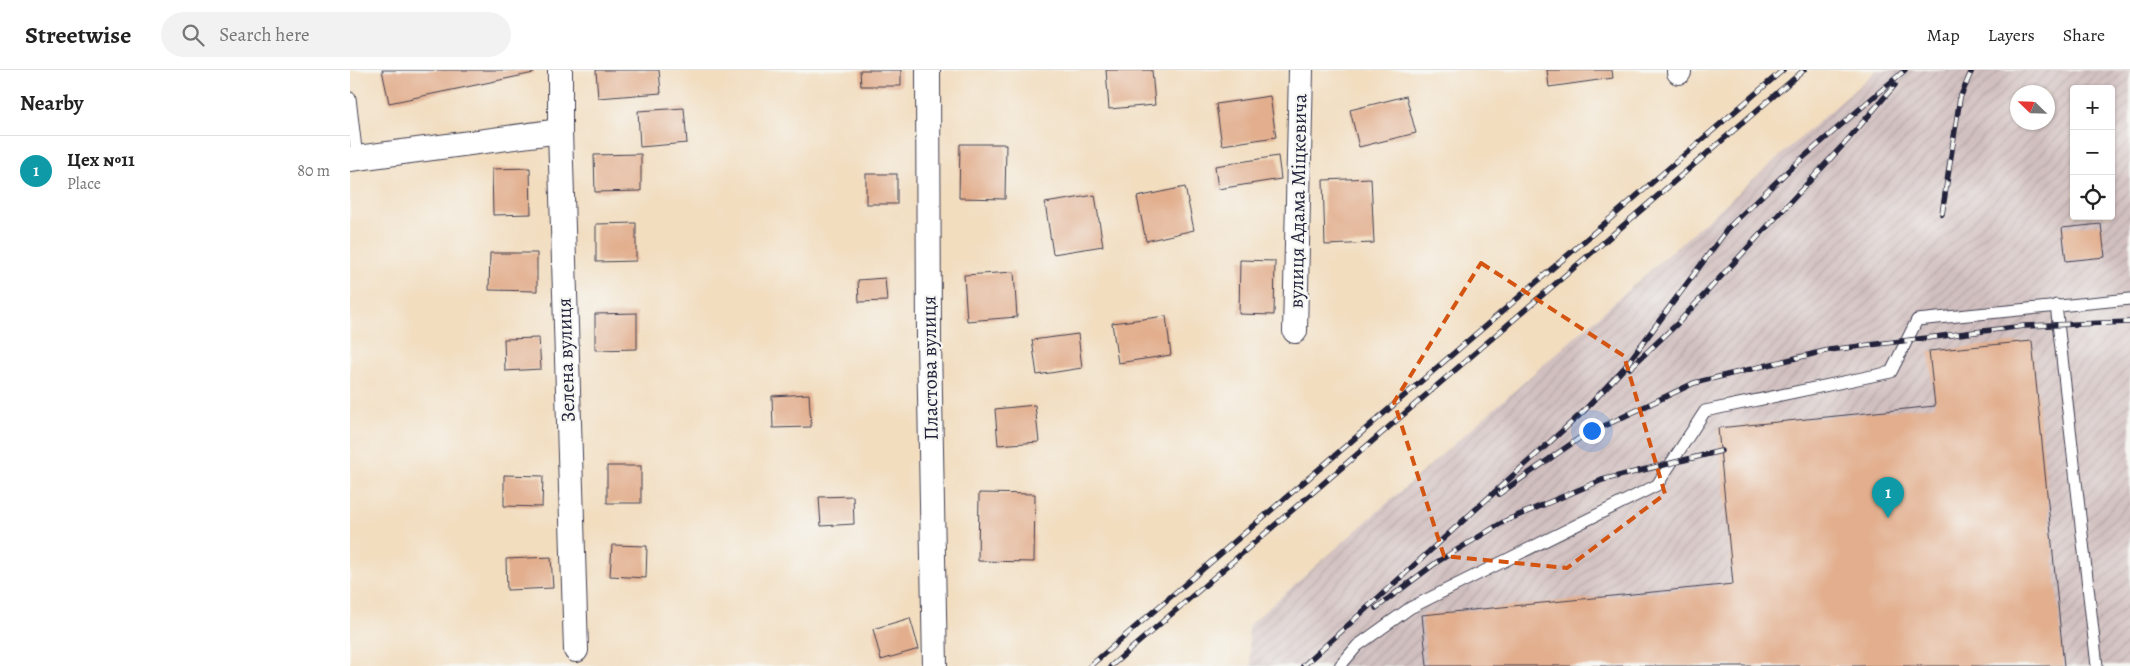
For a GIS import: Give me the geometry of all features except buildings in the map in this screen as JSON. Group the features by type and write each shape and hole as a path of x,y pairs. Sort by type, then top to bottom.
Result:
{"street":[{"name":"Зелена вулиця","path":"560,70 560,131 576,650"},
{"name":"Пластова вулиця","path":"928,70 929,332 935,666"},
{"name":"вулиця Адама Міцкевича","path":"1295,331 1301,70"},
{"path":"353,159 560,131"}],"lane":[{"path":"350,98 353,159"},
{"path":"1340,666 1357,646 1410,608 1657,485 1705,411 1891,372 1917,320 2056,305 2130,300"},
{"path":"2056,305 2097,666"}],"highlighted area":[{"path":"1481,263 1624,356 1665,494 1567,568 1444,556 1394,402"}],"shaded area":[{"path":"1877,70 2130,70 2130,666 1251,666 1248,626"}],"railway":[{"path":"1090,666 1783,70"},
{"path":"1111,666 1804,70"},
{"path":"1303,666 1583,412 1625,367 1729,227 1791,168 1905,70"},
{"path":"1942,214 1960,98 1972,70"},
{"path":"1630,368 1677,324 1845,143 1895,85"},
{"path":"1499,494 1581,437 1694,383 1829,350 2024,326 2130,322"},
{"path":"1376,608 1437,562 1505,521 1602,480 1721,451"}],"place":[{"name":"Цех №11","path":"1888,518"}]}
